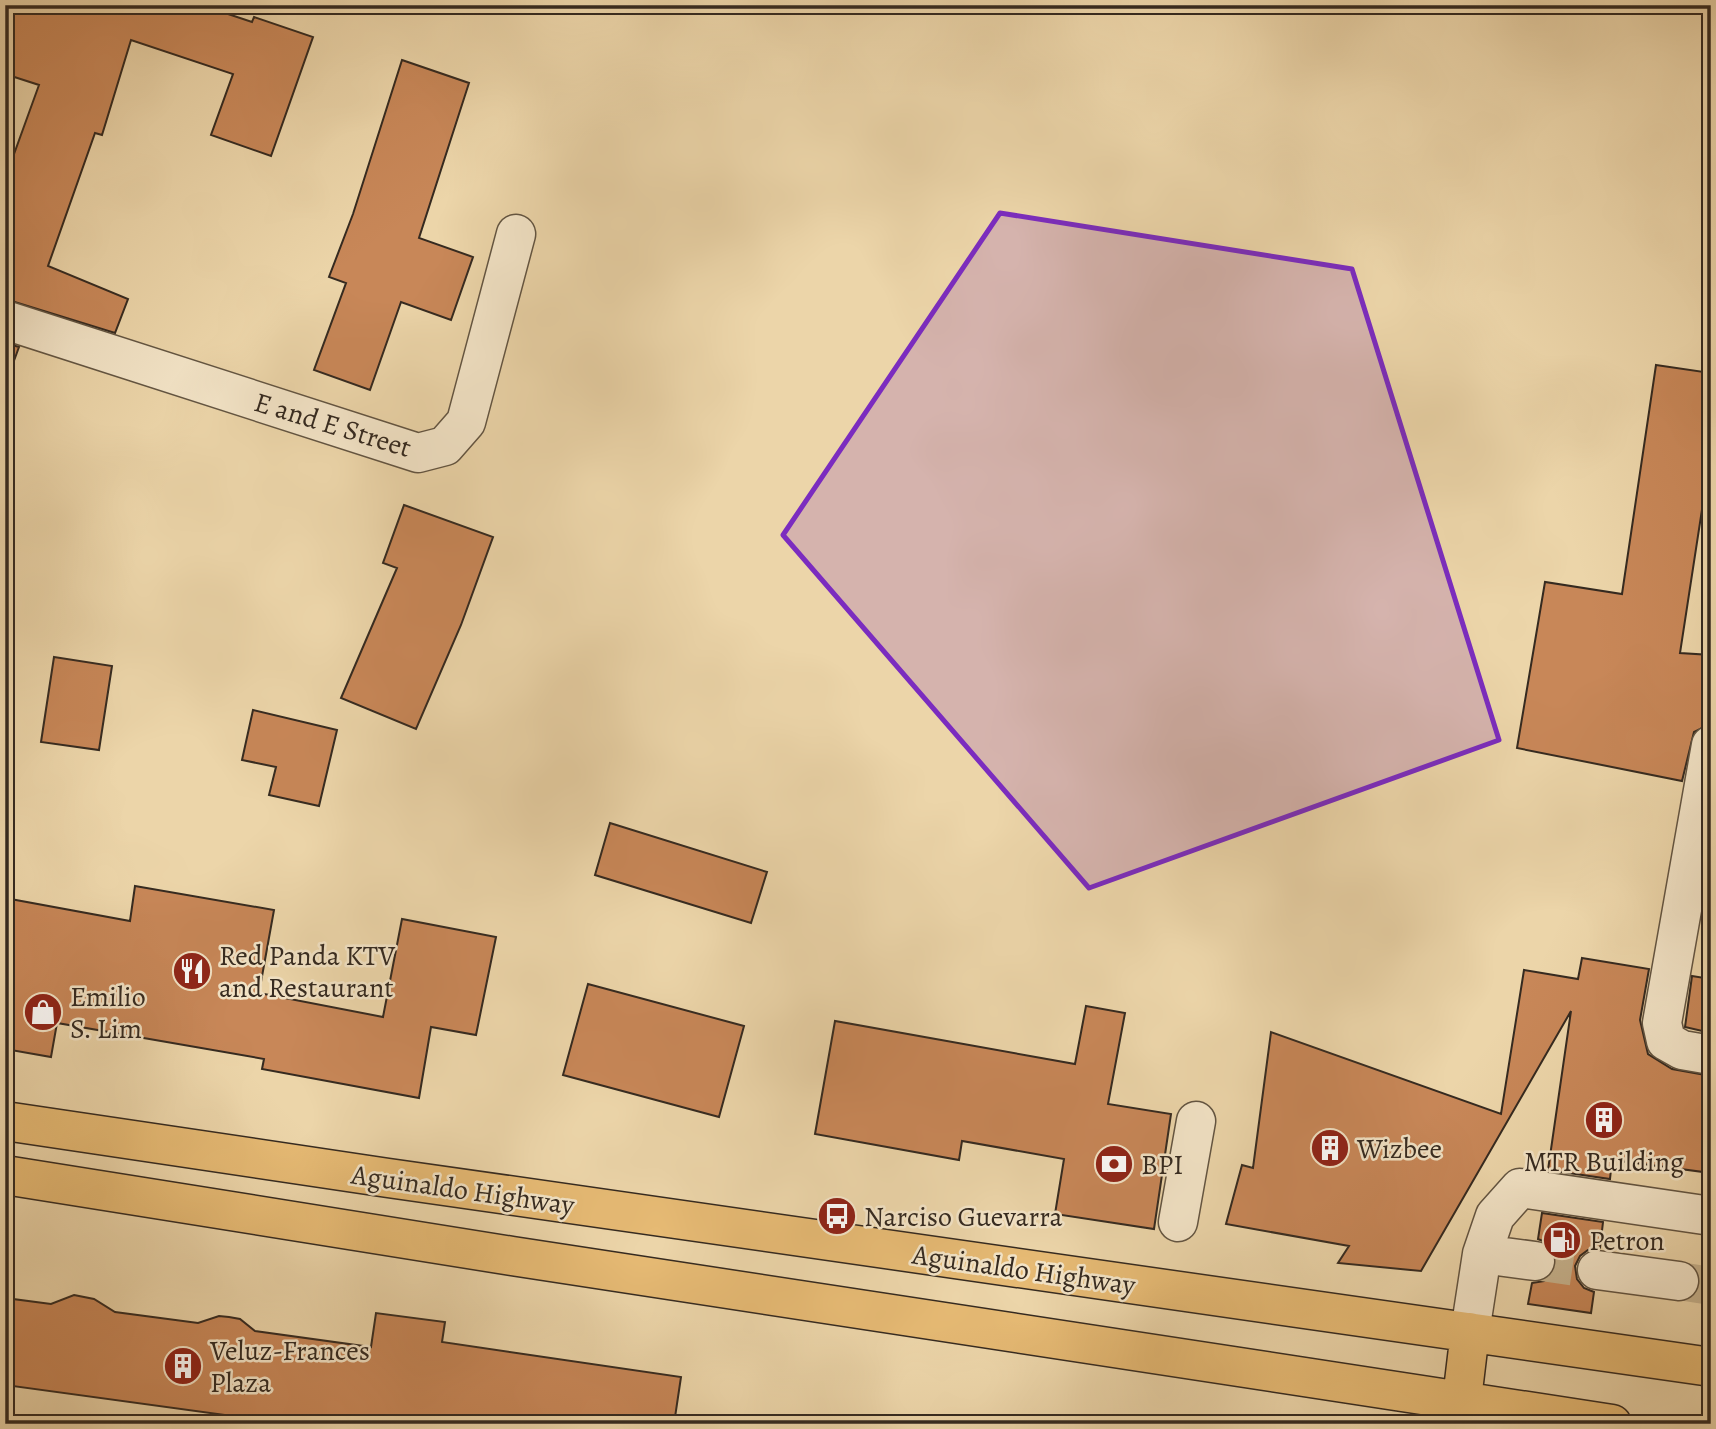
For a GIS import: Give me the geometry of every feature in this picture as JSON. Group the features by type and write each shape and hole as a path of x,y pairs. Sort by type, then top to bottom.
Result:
{"highway":[{"name":"Aguinaldo Highway","path":"5,1121 799,1239 1168,1288 1711,1367"},
{"name":"Aguinaldo Highway","path":"5,1175 512,1256 1612,1424"},
{"path":"1462,1399 1470,1332"}],"street":[{"name":"E and E Street","path":"5,320 418,453 445,446 466,422 516,234"},
{"path":"1711,745 1661,1023 1666,1041 1682,1050 1711,1055"},
{"path":"1178,1222 1196,1121"},
{"path":"1470,1332 1482,1254 1495,1216 1520,1188 1711,1216"},
{"path":"1482,1254 1535,1261"},
{"path":"1597,1270 1679,1281"}],"highlighted area":[{"path":"1000,213 1352,269 1499,740 1089,888 783,535"}],"building":[{"path":"5,5 201,5 252,22 254,17 313,37 271,156 211,135 233,74 131,40 102,135 95,133 48,266 128,299 115,333 5,299 5,179 39,85 5,74"},
{"path":"402,60 469,83 419,238 473,257 451,320 401,302 370,390 314,370 346,283 329,277 353,214"},
{"path":"5,343 19,347 11,369 5,368"},
{"path":"1656,365 1711,373 1711,451 1680,653 1711,655 1711,724 1694,732 1682,781 1517,748 1545,582 1622,594"},
{"path":"404,505 493,537 461,625 416,729 341,698 397,568 383,563"},
{"path":"54,657 112,666 99,750 41,742"},
{"path":"253,710 337,730 319,806 269,795 276,767 242,760"},
{"path":"610,823 767,872 751,923 595,875"},
{"path":"135,886 274,910 259,993 383,1017 402,919 496,937 476,1035 431,1027 419,1098 262,1069 264,1059 57,1023 51,1057 5,1049 5,898 130,921"},
{"path":"1582,958 1649,969 1640,1020 1648,1054 1672,1069 1711,1076 1711,1173 1612,1160 1610,1179 1548,1170 1571,1011 1421,1271 1338,1263 1349,1246 1226,1224 1242,1165 1253,1168 1271,1032 1501,1114 1524,970 1578,979"},
{"path":"1692,976 1711,979 1711,1033 1685,1027"},
{"path":"588,984 744,1026 719,1117 563,1075"},
{"path":"1086,1006 1125,1013 1108,1104 1171,1114 1154,1229 1055,1214 1064,1159 962,1141 959,1160 815,1134 835,1021 1075,1064"},
{"path":"1542,1213 1603,1222 1600,1248 1588,1250 1580,1256 1575,1266 1577,1279 1584,1288 1594,1292 1591,1313 1528,1304 1532,1283 1544,1281 1553,1274 1557,1265 1555,1252 1548,1243 1538,1239"},
{"path":"74,1295 94,1299 115,1312 198,1323 219,1316 229,1317 240,1319 255,1331 371,1347 376,1313 445,1322 442,1342 681,1377 674,1424 290,1424 5,1385 5,1298 51,1304"}],"tunnel":[{"path":"1535,1261 1597,1270"},
{"path":"1679,1281 1711,1286"}],"place":[{"name":"Red Panda KTV and Restaurant","path":"192,971"},
{"name":"Emilio S. Lim","path":"43,1012"},
{"name":"MTR Building","path":"1604,1120"},
{"name":"Wizbee","path":"1330,1148"},
{"name":"BPI","path":"1114,1164"},
{"name":"Narciso Guevarra","path":"837,1216"},
{"name":"Petron","path":"1562,1240"},
{"name":"Veluz-Frances Plaza","path":"183,1366"}]}
